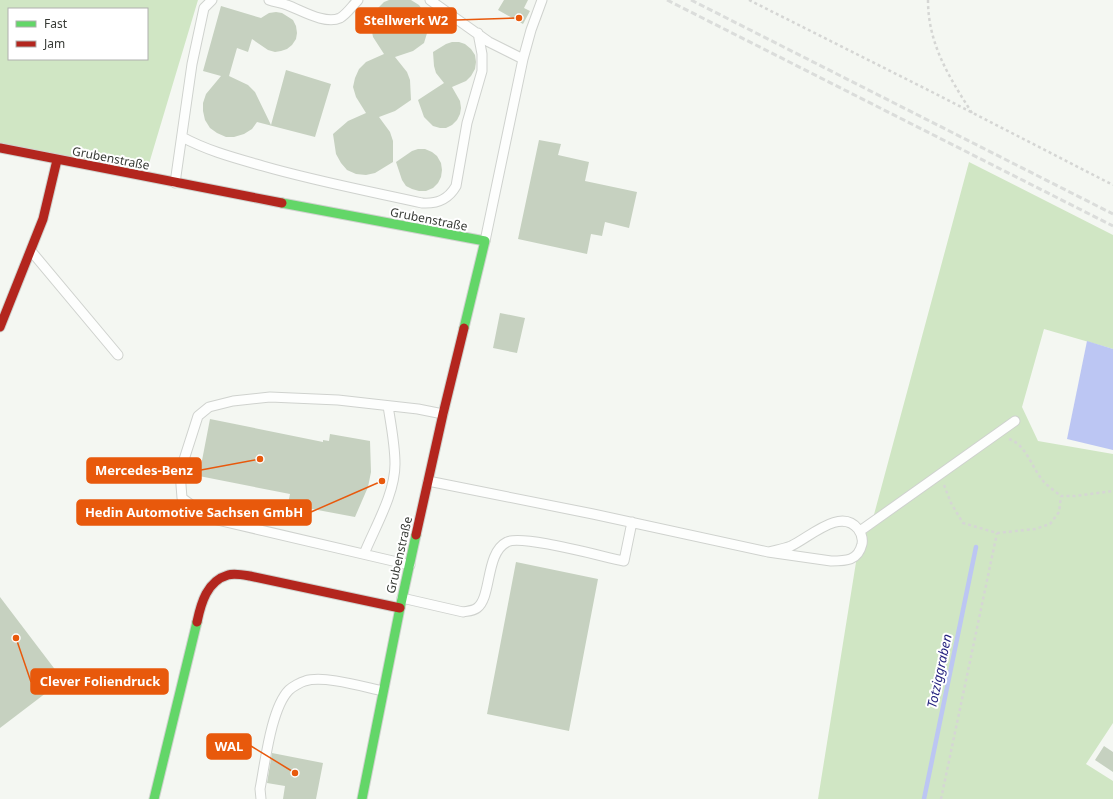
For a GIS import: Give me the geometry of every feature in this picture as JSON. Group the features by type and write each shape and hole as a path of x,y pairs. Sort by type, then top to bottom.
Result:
{"street":[{"name":"Grubenstraße","path":"0,148 175,183 485,241 443,414 402,598 362,799"},
{"path":"0,327 43,219 57,160"},
{"name":"Grubenstraße","path":"154,799 202,600 214,582 229,574 250,576 400,608"}],"lane":[{"path":"175,183 192,64 204,8 212,0"},
{"path":"269,0 285,4 318,18 331,20 343,16 358,0"},
{"path":"430,0 489,42 524,59"},
{"path":"485,241 524,59 531,30 542,0"},
{"path":"182,137 217,153 304,178 422,203 440,202 453,193 456,186 467,124 482,71 482,54 478,34"},
{"path":"31,250 118,355"},
{"path":"410,565 209,518 182,498 180,472 198,416 209,407 233,401 270,397 338,400 418,409 443,414"},
{"path":"364,554 392,487 395,465 393,436 388,406"},
{"path":"860,531 1015,421"},
{"path":"428,481 632,522 768,552 831,561 849,560 857,556 861,548 862,540 860,531 852,523 842,520 832,523 790,547 768,552"},
{"path":"402,598 463,612 471,611 479,607 484,596 493,560 499,549 507,542 516,540 532,541 624,561 632,522"},
{"path":"261,799 260,789 273,724 279,706 289,690 305,681 323,680 384,691"}],"path":[{"path":"749,0 1113,185"},
{"path":"928,0 928,9 935,45 947,72 972,113"},
{"path":"995,435 1014,441 1028,456 1044,482 1061,496 1075,496 1113,490"},
{"path":"939,474 951,503 963,523 997,533 1035,529 1050,524 1059,512 1061,496"},
{"path":"941,799 997,533"}],"green space":[{"path":"0,0 198,0 145,177 0,148"},
{"path":"969,162 1113,235 1113,349 1044,329 1022,407 1038,441 1113,454 1113,723 1086,764 1113,781 1113,799 818,799 860,531 872,522"}],"water":[{"path":"1087,341 1113,349 1113,450 1067,439"}],"building":[{"path":"389,0 411,0 419,5 427,20 428,30 424,43 413,51 395,57 407,72 410,80 411,100 395,111 379,117 390,132 393,141 393,162 375,173 366,175 356,174 347,170 341,163 336,154 333,134 348,121 366,113 356,97 353,87 359,69 366,62 384,54 373,37 371,27 372,18 377,9 384,2"},
{"path":"504,0 528,0 524,8 530,11 523,24 498,10"},
{"path":"221,6 261,18 269,13 282,13 293,20 297,33 296,39 292,45 287,49 275,52 268,50 252,39 248,52 237,48 229,76 248,85 255,92 271,125 286,70 331,84 315,137 257,122 252,129 244,134 234,137 226,137 210,128 205,120 203,103 206,94 221,76 203,71"},
{"path":"452,42 465,44 471,49 475,55 476,62 475,69 471,76 466,81 452,87 460,101 461,108 457,120 446,128 440,128 433,126 424,117 418,100 444,83 436,73 433,52"},
{"path":"539,140 561,144 558,155 589,162 585,181 637,192 629,228 605,222 602,236 591,234 587,254 518,239"},
{"path":"425,149 432,152 437,156 441,163 441,177 438,183 433,188 426,191 419,191 406,186 402,180 396,162 412,151"},
{"path":"500,313 525,318 517,353 493,348"},
{"path":"210,419 323,442 323,440 329,441 330,434 370,441 371,472 368,487 355,517 307,508 305,518 286,514 290,494 199,476"},
{"path":"516,562 598,579 569,731 487,714"},
{"path":"0,597 63,680 0,728"},
{"path":"1104,746 1113,752 1113,772 1095,760"},
{"path":"272,753 323,763 316,799 283,799 285,786 267,783"}],"waterway":[{"name":"Totziggraben","path":"924,799 976,547"}],"railway":[{"path":"667,0 1113,226"},
{"path":"691,0 1113,214"}],"traffic: fast":[{"path":"282,203 485,241 464,328"},
{"path":"362,799 416,535"},
{"path":"154,799 197,622"}],"traffic: jam":[{"path":"0,148 282,203"},
{"path":"0,327 43,219 57,160"},
{"path":"416,535 464,328"},
{"path":"197,622 203,600 210,587 221,578 233,574 250,576 400,608"}],"place":[{"name":"Stellwerk W2","path":"519,18"},
{"name":"Mercedes-Benz","path":"260,459"},
{"name":"Hedin Automotive Sachsen GmbH","path":"382,481"},
{"name":"Clever Foliendruck","path":"16,638"},
{"name":"WAL","path":"295,773"}]}
